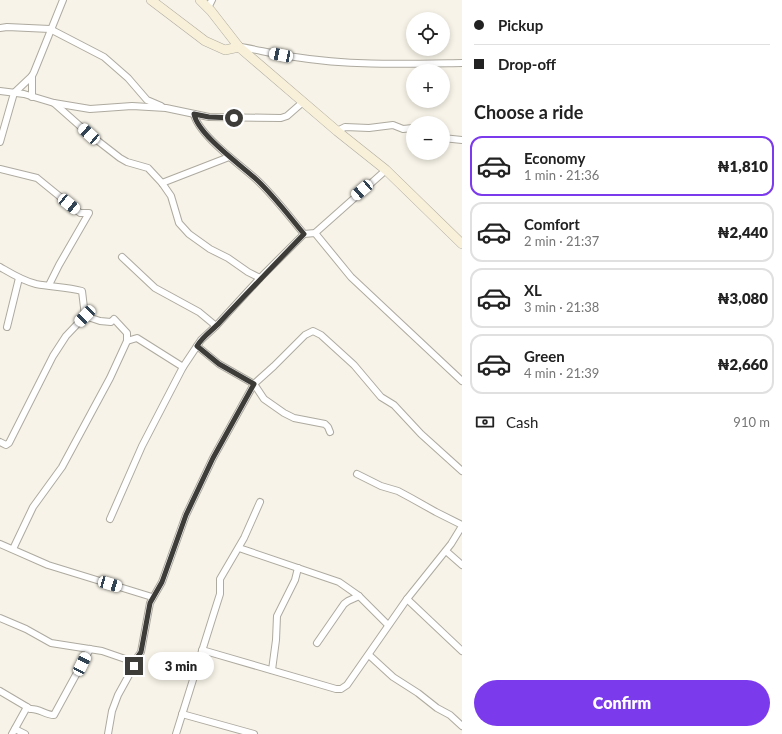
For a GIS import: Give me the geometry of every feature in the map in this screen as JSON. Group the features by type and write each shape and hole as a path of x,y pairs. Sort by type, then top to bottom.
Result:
{"street":[{"path":"32,97 32,76 63,0"},
{"path":"151,0 205,40 225,50 239,47 295,58 340,62 395,64 462,63"},
{"path":"200,0 210,4 239,47 337,131 386,170 462,244"},
{"path":"0,28 50,29 104,58 128,78 147,100 166,108"},
{"path":"0,142 14,93 32,76"},
{"path":"0,91 24,94 54,103 90,109 132,106 166,108 209,117 281,118 287,116 303,102"},
{"path":"54,103 111,151 127,162 148,168 162,183 174,203 179,223 189,234 210,249 228,258 248,272 260,278"},
{"path":"194,114 201,128 229,157 258,180 304,234"},
{"path":"337,131 345,127 368,128 393,125 406,128"},
{"path":"450,139 462,140"},
{"path":"162,183 229,157"},
{"path":"0,169 37,178 80,213 89,213 49,285"},
{"path":"110,519 142,446 183,367 201,340 304,234 315,232 386,170"},
{"path":"315,232 351,277 462,381"},
{"path":"122,257 155,288 200,312 216,326"},
{"path":"0,267 19,278 36,284 71,287 82,290 85,316"},
{"path":"7,327 19,278"},
{"path":"85,316 100,321 111,322 114,319 127,333 183,367"},
{"path":"0,442 6,445 9,443 53,356 66,336 85,316"},
{"path":"108,734 112,711 118,694 134,666 134,662 141,652 152,597 162,582 186,515 206,472 254,384 306,335 313,331 317,332 354,365 381,397 394,405 421,434 462,471"},
{"path":"13,549 33,507 62,467 110,378 127,341 127,333"},
{"path":"127,341 137,338"},
{"path":"197,346 219,364 254,384 264,399 284,413 294,418 326,424 330,432"},
{"path":"202,650 336,689 341,689 348,685 388,625 407,599 452,544 462,526 398,491 381,486 357,474"},
{"path":"176,734 220,594 220,578 239,548 260,502"},
{"path":"0,544 48,565 152,597"},
{"path":"239,548 339,582 359,596 388,625"},
{"path":"446,551 462,565"},
{"path":"272,670 276,640 276,616 295,580 298,568"},
{"path":"317,643 344,604 359,596"},
{"path":"407,599 462,651"},
{"path":"0,618 26,629 51,643 102,651 134,662"},
{"path":"0,691 30,709 35,708 50,715 54,715 90,649"},
{"path":"369,655 393,677 437,708 450,715 462,726"},
{"path":"24,734 13,732 27,707"},
{"path":"182,714 254,734"}],"route":[{"path":"134,666 134,662 141,652 152,597 162,582 186,515 213,458 254,384 219,364 197,346 260,278 304,234 258,180 229,157 201,128 194,114 209,117 234,118"}]}
